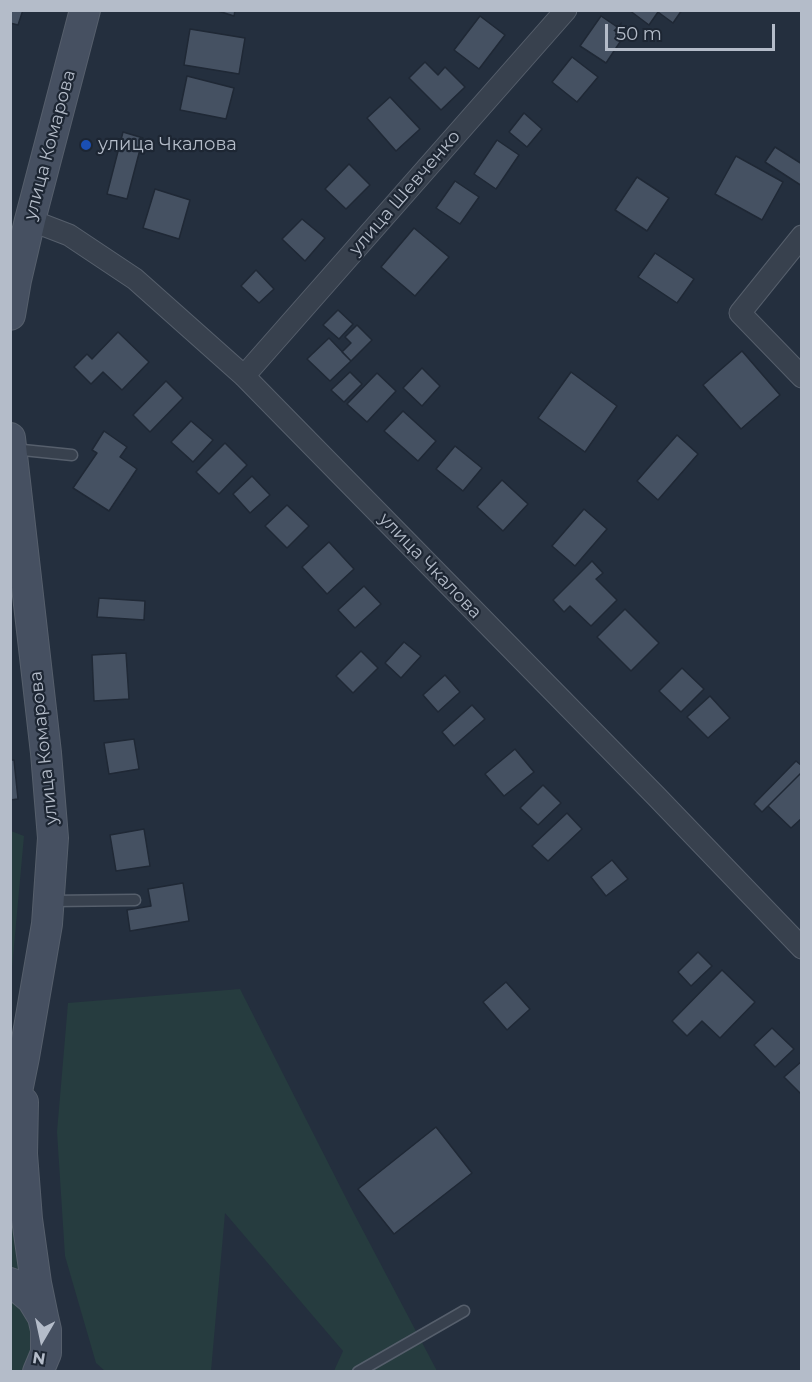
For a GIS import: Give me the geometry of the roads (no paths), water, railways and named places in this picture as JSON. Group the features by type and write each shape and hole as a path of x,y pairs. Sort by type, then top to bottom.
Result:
{"main road":[{"name":"улица Комарова","path":"10,315 30,220 85,10"},
{"name":"улица Комарова","path":"11,444 46,753 53,838 47,924 24,1057"},
{"path":"10,1126 24,1057"},
{"path":"24,1057 22,1154 27,1219 36,1283 58,1371"},
{"path":"10,1283 32,1299 45,1324 45,1353 38,1371"}],"street":[{"name":"улица Шевченко","path":"244,376 566,10"},
{"name":"улица Чкалова","path":"30,220 69,235 135,279 244,376 656,796 801,948"},
{"path":"801,236 740,313 801,377"}],"lane":[{"path":"11,444 72,454"},
{"path":"49,901 135,900"},
{"path":"358,1371 465,1311"}],"place":[{"name":"улица Чкалова","path":"86,145"}]}
